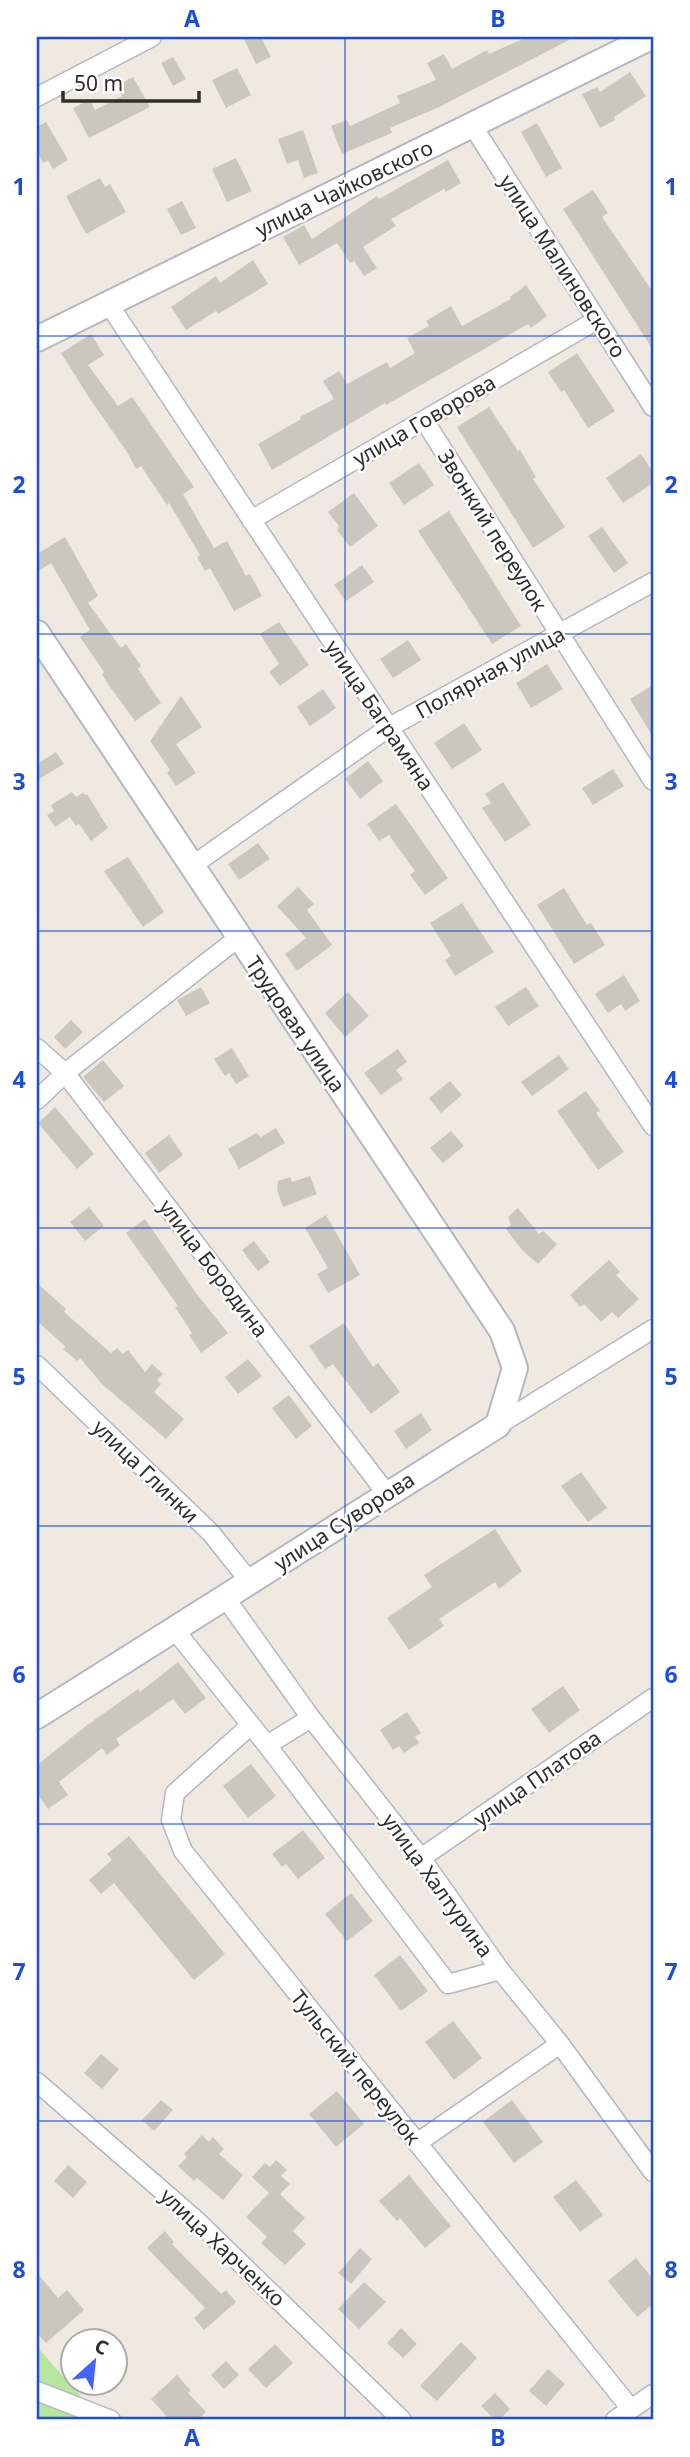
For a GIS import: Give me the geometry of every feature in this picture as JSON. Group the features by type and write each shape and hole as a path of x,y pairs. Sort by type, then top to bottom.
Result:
{"main road":[{"name":"улица Чайковского","path":"37,339 650,37"},
{"name":"Трудовая улица","path":"37,633 502,1331 515,1368 498,1425"},
{"name":"улица Суворова","path":"37,1716 498,1425"}],"street":[{"path":"37,97 152,37"},
{"name":"улица Малиновского","path":"472,124 653,407"},
{"name":"улица Баграмяна","path":"108,303 653,1126"},
{"name":"улица Говорова","path":"251,520 597,320"},
{"name":"Звонкий переулок","path":"424,421 653,781"},
{"name":"Полярная улица","path":"193,865 388,728 653,582"},
{"path":"37,1100 65,1073 238,938"},
{"name":"улица Бородина","path":"37,1048 65,1073 387,1494"},
{"name":"улица Суворова","path":"498,1425 653,1329"},
{"name":"улица Глинки","path":"37,1365 211,1533 250,1582"},
{"name":"улица Халтурина","path":"224,1596 311,1718 421,1858 500,1970 560,2044 653,2172"},
{"path":"174,1629 267,1745 448,1984 500,1970"},
{"name":"улица Платова","path":"421,1858 653,1698"},
{"path":"267,1745 311,1718"},
{"name":"Тульский переулок","path":"251,1726 175,1793 171,1820 183,1852 631,2409"},
{"path":"417,2143 560,2044"},
{"name":"улица Харченко","path":"37,2082 195,2220 402,2420"},
{"path":"37,2391 111,2420"},
{"path":"615,2420 653,2394"}],"green space":[{"path":"37,2347 60,2373 60,2398 82,2398 102,2420 37,2420"}],"building":[{"path":"243,37 261,37 271,57 256,64"},
{"path":"527,37 575,37 437,108 390,128 392,133 342,154 331,126 347,120 350,126 400,103 397,96 436,80 427,63 444,54 452,69 487,50 489,54"},
{"path":"173,57 186,79 173,86 161,63"},
{"path":"237,68 251,95 226,108 212,80"},
{"path":"630,72 646,96 600,128 582,94 597,87 600,92"},
{"path":"133,77 150,107 89,138 73,108 90,100 95,110 122,96 116,86"},
{"path":"46,122 68,160 53,169 48,160 43,163 37,151 37,127"},
{"path":"537,123 562,168 546,177 521,132"},
{"path":"303,130 318,173 304,178 298,160 287,164 278,139"},
{"path":"236,158 252,191 227,202 212,169"},
{"path":"448,160 461,183 446,192 444,189 391,219 396,226 363,247 377,268 364,276 354,261 350,263 337,243 299,265 283,237 304,225 312,239 377,196 379,199"},
{"path":"100,178 105,187 110,184 126,212 86,234 66,196"},
{"path":"593,190 608,213 602,217 653,292 653,350 563,209"},
{"path":"182,201 196,228 181,235 167,209"},
{"path":"253,260 268,284 186,330 171,307 216,276 220,283"},
{"path":"526,285 547,316 531,328 528,324 386,405 385,403 272,470 258,444 334,399 323,381 339,371 347,384 387,362 390,368 415,353 407,338 429,326 426,321 451,306 462,326 511,299 510,297"},
{"path":"91,334 104,355 88,365 118,406 132,397 194,487 183,494 214,548 227,541 246,576 250,574 262,596 234,611 210,568 205,571 197,557 200,555 169,503 167,505 141,466 136,469 90,399 61,353"},
{"path":"577,353 615,411 588,428 564,390 561,392 548,372"},
{"path":"489,407 518,451 520,450 536,477 533,479 565,527 533,548 457,427"},
{"path":"641,454 653,472 653,483 623,503 606,478"},
{"path":"419,463 434,485 404,505 389,483"},
{"path":"354,493 378,526 350,547 328,512"},
{"path":"449,511 521,626 492,644 418,531"},
{"path":"602,527 628,563 614,573 588,536"},
{"path":"65,537 98,596 88,603 121,648 126,644 141,666 138,669 161,703 135,721 110,687 102,674 104,672 80,637 90,630 51,563 37,572 37,554"},
{"path":"362,565 374,582 346,601 334,585"},
{"path":"279,622 309,665 280,686 269,672 279,664 260,634"},
{"path":"408,640 421,660 393,678 380,659"},
{"path":"547,664 563,689 531,708 516,683"},
{"path":"653,685 653,737 630,699"},
{"path":"323,689 336,708 310,726 297,707"},
{"path":"181,696 202,727 176,744 196,773 176,786 167,773 170,770 150,741"},
{"path":"464,723 482,750 452,769 434,743"},
{"path":"56,752 64,764 37,780 37,764"},
{"path":"368,761 383,781 360,799 345,779"},
{"path":"613,769 624,786 593,805 582,788"},
{"path":"503,782 531,825 505,842 482,808 491,803 485,794"},
{"path":"72,792 76,797 87,794 108,828 91,841 79,824 76,826 70,817 55,827 47,815 54,811 51,805"},
{"path":"396,804 448,878 425,895 410,875 415,871 389,835 379,841 367,824"},
{"path":"258,843 270,859 239,880 228,864"},
{"path":"128,857 164,912 143,927 104,871"},
{"path":"298,887 314,904 307,910 332,945 297,971 285,954 306,938 277,906"},
{"path":"564,888 587,925 591,923 605,945 574,964 537,905"},
{"path":"462,903 494,952 455,976 445,960 451,956 430,923"},
{"path":"624,975 640,1001 625,1011 621,1004 608,1013 595,994"},
{"path":"201,987 210,1003 186,1016 177,1000"},
{"path":"526,987 539,1006 508,1026 495,1007"},
{"path":"348,992 369,1016 345,1037 325,1013"},
{"path":"71,1020 83,1032 65,1049 54,1037"},
{"path":"232,1048 249,1076 236,1084 229,1073 225,1076 214,1059"},
{"path":"398,1049 407,1062 396,1070 403,1079 381,1095 364,1073"},
{"path":"559,1055 569,1069 532,1096 521,1082"},
{"path":"103,1060 124,1086 104,1102 83,1077"},
{"path":"450,1081 462,1095 441,1113 429,1098"},
{"path":"586,1091 600,1111 596,1113 624,1152 598,1170 557,1111"},
{"path":"55,1107 94,1154 77,1169 38,1123"},
{"path":"276,1128 285,1143 239,1169 228,1149 256,1133 261,1137"},
{"path":"451,1131 464,1146 443,1163 430,1148"},
{"path":"169,1135 183,1155 159,1173 145,1153"},
{"path":"310,1176 317,1194 283,1207 277,1190 278,1181 290,1177 292,1182"},
{"path":"89,1207 104,1226 85,1241 70,1222"},
{"path":"518,1208 539,1234 543,1231 557,1244 538,1264 522,1250 506,1229 511,1225 508,1217"},
{"path":"326,1215 360,1275 328,1293 317,1274 328,1268 305,1228"},
{"path":"145,1219 196,1293 228,1333 201,1353 175,1307 178,1306 126,1233"},
{"path":"254,1241 270,1262 258,1271 242,1250"},
{"path":"609,1260 620,1272 616,1275 639,1299 618,1318 612,1312 601,1322 584,1304 580,1307 570,1295"},
{"path":"37,1283 66,1309 64,1312 111,1353 117,1348 123,1354 128,1350 145,1372 152,1364 163,1374 157,1380 161,1384 154,1392 184,1419 166,1439 102,1384 80,1358 77,1361 63,1349 66,1347 37,1321"},
{"path":"344,1323 373,1367 378,1363 400,1392 371,1414 333,1364 325,1369 309,1346"},
{"path":"248,1359 262,1376 238,1394 225,1377"},
{"path":"289,1395 312,1426 296,1439 272,1408"},
{"path":"421,1413 432,1430 406,1449 394,1431"},
{"path":"581,1472 607,1508 588,1522 561,1486"},
{"path":"495,1529 522,1571 499,1589 495,1582 439,1619 444,1626 409,1650 387,1618 432,1587 424,1575"},
{"path":"178,1662 206,1698 185,1714 173,1699 116,1739 120,1745 107,1755 102,1748 59,1782 68,1795 48,1809 37,1793 37,1765 86,1726 138,1689 140,1692"},
{"path":"563,1686 580,1710 549,1733 531,1709"},
{"path":"407,1712 421,1733 415,1737 419,1743 404,1753 399,1746 393,1750 380,1730"},
{"path":"251,1764 276,1796 248,1818 223,1786"},
{"path":"303,1830 325,1858 298,1879 286,1864 282,1867 272,1854"},
{"path":"129,1836 225,1954 194,1980 114,1883 101,1894 89,1880 112,1860 107,1854"},
{"path":"351,1893 373,1921 347,1941 325,1914"},
{"path":"400,1955 428,1991 401,2011 374,1975"},
{"path":"453,2021 482,2058 454,2080 425,2042"},
{"path":"101,2054 119,2069 102,2089 84,2073"},
{"path":"337,2091 364,2124 336,2147 309,2114"},
{"path":"161,2100 173,2110 154,2131 142,2120"},
{"path":"512,2100 543,2142 514,2163 483,2122"},
{"path":"202,2135 209,2142 213,2137 224,2149 219,2154 243,2175 223,2200 197,2178 194,2181 178,2166 187,2157 184,2154"},
{"path":"276,2160 287,2170 281,2176 290,2184 280,2194 305,2218 293,2231 306,2244 285,2265 261,2243 267,2237 246,2217 269,2193 252,2177 265,2163 270,2167"},
{"path":"68,2165 87,2182 73,2198 54,2181"},
{"path":"409,2175 451,2226 425,2248 400,2218 397,2221 379,2201"},
{"path":"576,2180 603,2215 580,2232 553,2197"},
{"path":"165,2231 174,2242 172,2244 221,2294 226,2290 236,2302 204,2330 194,2318 205,2308 147,2248"},
{"path":"360,2248 372,2259 351,2284 338,2273"},
{"path":"636,2258 653,2279 653,2304 637,2317 608,2281"},
{"path":"37,2273 58,2298 67,2290 84,2310 60,2328 46,2343 37,2333"},
{"path":"364,2282 386,2302 359,2329 338,2309"},
{"path":"401,2328 417,2344 403,2358 387,2343"},
{"path":"461,2342 477,2358 437,2401 420,2386"},
{"path":"275,2344 293,2363 266,2388 248,2369"},
{"path":"226,2361 239,2375 224,2389 211,2375"},
{"path":"548,2369 565,2384 546,2406 529,2391"},
{"path":"177,2375 191,2391 188,2393 206,2412 197,2420 170,2420 151,2399"},
{"path":"495,2393 510,2409 499,2420 495,2420 481,2406"}]}
